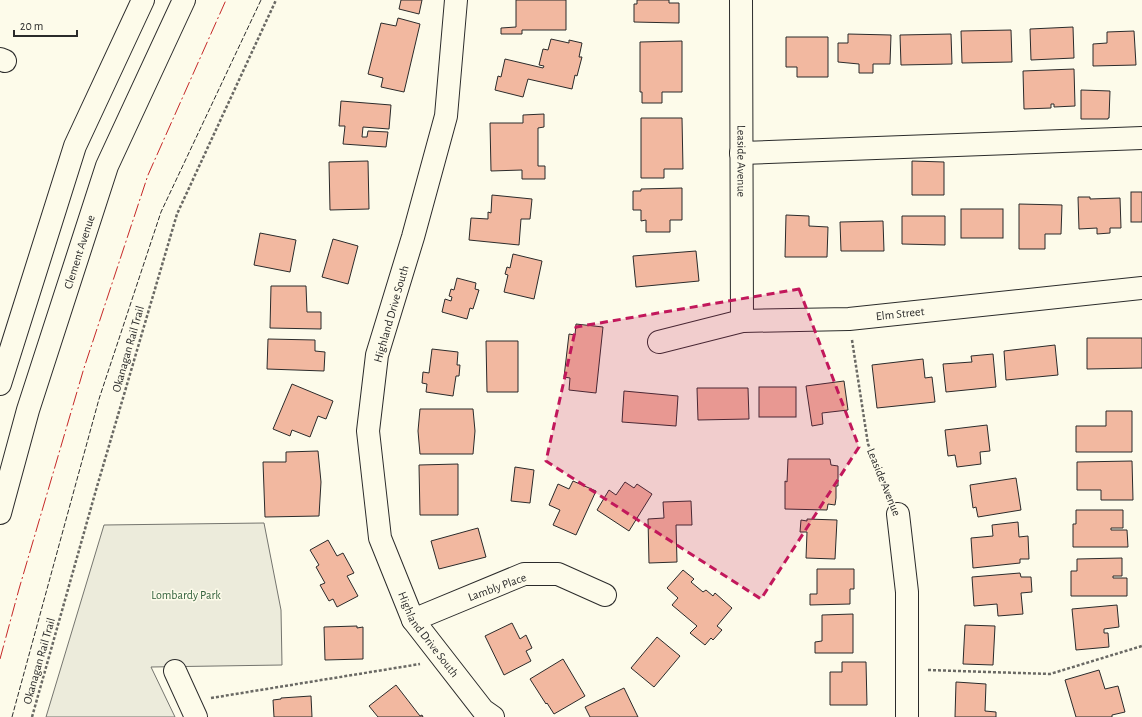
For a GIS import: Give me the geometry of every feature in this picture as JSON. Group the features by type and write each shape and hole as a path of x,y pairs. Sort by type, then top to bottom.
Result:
{"street":[{"path":"0,384 75,146 143,0"},
{"name":"Clement Avenue","path":"0,513 28,410 107,166 184,0"},
{"name":"Highland Drive South","path":"456,0 446,116 413,237 377,354 368,430 380,538 413,620 483,710 493,717"},
{"name":"Leaside Avenue","path":"741,0 742,321"},
{"path":"741,153 1142,138"},
{"name":"Elm Street","path":"659,342 742,321 849,319 1142,288"},
{"name":"Leaside Avenue","path":"898,514 907,592 907,717"},
{"name":"Lambly Place","path":"413,620 524,574 558,574 605,595"},
{"path":"175,671 193,710"}],"path":[{"name":"Okanagan Rail Trail","path":"32,717 96,490 177,214 276,0"},
{"name":"Leaside Avenue","path":"849,319 868,444 898,514"},
{"path":"907,670 1050,674 1142,646"},
{"path":"193,710 444,660"}],"highlighted area":[{"path":"799,289 859,447 761,599 546,461 576,327"}],"green space":[{"name":"Lombardy Park","path":"264,523 281,610 282,665 151,667 175,717 46,717 104,525"}],"building":[{"path":"401,0 422,0 419,14 399,9"},
{"path":"516,0 566,0 566,30 522,30 522,34 501,34 501,28 516,27"},
{"path":"637,0 669,0 669,3 679,3 679,23 634,22 634,4 637,4"},
{"path":"398,18 420,24 404,92 381,87 383,78 368,74 381,23 396,26"},
{"path":"1073,27 1074,58 1031,60 1030,29"},
{"path":"1011,30 1012,62 962,63 961,31"},
{"path":"1134,31 1136,65 1093,66 1093,44 1107,43 1107,32"},
{"path":"848,34 891,35 890,64 873,64 873,73 859,73 859,64 838,62 838,43 848,43"},
{"path":"951,34 952,64 901,65 900,35"},
{"path":"786,37 828,37 828,77 797,77 797,67 786,67"},
{"path":"551,39 569,43 569,40 582,43 579,57 582,57 577,76 575,75 572,89 528,79 523,97 495,90 498,76 501,77 505,59 543,68 544,66 539,65 543,49 548,50"},
{"path":"682,41 682,92 662,92 662,103 642,103 642,92 640,92 640,42"},
{"path":"1074,69 1075,106 1054,107 1054,104 1051,104 1051,108 1024,109 1023,71"},
{"path":"1081,90 1110,91 1108,119 1081,119"},
{"path":"341,101 391,105 389,129 363,127 362,137 367,137 368,131 388,132 386,147 343,144 345,126 339,126"},
{"path":"544,114 544,127 538,128 538,166 545,166 545,179 522,179 522,170 491,171 490,123 523,123 523,115"},
{"path":"641,118 682,118 683,169 664,169 664,178 641,178"},
{"path":"368,161 369,209 330,210 329,162"},
{"path":"912,161 944,162 944,195 912,195"},
{"path":"682,188 682,220 670,220 670,232 646,232 646,220 641,221 641,210 633,210 633,191 641,191 641,189"},
{"path":"1131,192 1142,192 1142,222 1131,222"},
{"path":"492,195 532,199 530,219 521,219 519,245 469,240 471,218 488,219 488,212 491,213"},
{"path":"1078,197 1090,197 1090,199 1120,198 1121,228 1110,228 1110,233 1097,234 1097,228 1079,229"},
{"path":"1019,204 1062,205 1061,234 1045,234 1045,249 1019,249"},
{"path":"961,209 1003,209 1003,238 961,238"},
{"path":"786,215 809,216 809,226 828,227 827,257 785,257"},
{"path":"902,216 945,216 945,245 902,244"},
{"path":"883,221 884,251 841,251 840,222"},
{"path":"260,233 296,240 290,272 254,265"},
{"path":"333,239 358,246 348,284 322,277"},
{"path":"696,251 699,281 636,287 633,256"},
{"path":"513,254 542,261 534,299 504,292 508,275 505,274 507,267 510,268"},
{"path":"457,278 476,283 475,289 479,290 473,309 470,308 467,319 442,312 445,299 451,301 452,297 449,296 451,289 454,290"},
{"path":"271,286 306,286 307,312 321,312 321,329 270,328"},
{"path":"576,324 603,327 596,393 569,390 570,378 564,377 569,334 575,335"},
{"path":"1087,338 1142,338 1142,368 1087,369"},
{"path":"268,339 315,340 315,351 325,352 324,371 267,369"},
{"path":"486,341 518,341 518,392 487,392"},
{"path":"1055,345 1058,375 1006,380 1004,351"},
{"path":"432,349 458,352 457,365 460,365 459,376 456,376 453,396 426,392 427,384 422,383 423,372 429,373"},
{"path":"993,354 996,387 946,392 943,364 972,362 971,356"},
{"path":"923,359 925,378 932,377 935,402 877,408 872,365"},
{"path":"844,381 848,410 822,413 823,424 812,426 806,386"},
{"path":"292,384 333,401 326,419 318,416 310,437 292,430 290,436 273,429"},
{"path":"759,387 796,387 796,417 759,417"},
{"path":"697,388 748,388 749,419 698,420"},
{"path":"624,391 678,396 676,426 622,422"},
{"path":"420,409 473,409 475,431 473,454 420,454 418,431"},
{"path":"1106,411 1132,411 1132,452 1076,452 1076,426 1106,426"},
{"path":"987,425 990,451 980,452 981,464 957,467 955,455 948,456 945,430"},
{"path":"318,451 321,482 319,516 265,517 263,462 286,462 286,452"},
{"path":"788,459 830,459 831,465 838,466 838,486 836,486 835,505 828,504 827,510 785,509 785,481 787,482"},
{"path":"1132,461 1133,500 1101,500 1101,490 1077,490 1077,462"},
{"path":"458,464 458,515 420,515 419,465"},
{"path":"515,467 534,470 530,503 511,501"},
{"path":"1016,478 1021,510 978,517 976,507 973,508 970,485"},
{"path":"573,481 596,491 576,535 553,525 560,510 549,505 558,484 569,489"},
{"path":"625,482 634,488 637,484 652,494 629,531 597,510 609,490 616,495"},
{"path":"691,501 692,525 676,525 677,562 649,563 648,519 664,518 663,502"},
{"path":"1076,510 1123,510 1123,528 1111,528 1111,530 1127,530 1128,547 1073,547 1073,524 1076,524"},
{"path":"807,519 837,520 835,559 806,558 807,532 800,532 801,520 807,521"},
{"path":"1018,522 1019,537 1028,536 1029,559 1020,559 1020,563 973,568 971,538 993,536 992,525"},
{"path":"478,528 486,557 439,569 431,541"},
{"path":"328,540 337,556 343,553 354,573 347,576 358,596 337,607 333,599 329,601 320,585 325,583 316,567 319,565 310,550"},
{"path":"1122,558 1122,576 1113,576 1113,578 1127,578 1127,596 1071,596 1071,571 1077,571 1077,559"},
{"path":"817,569 854,569 854,589 850,589 850,604 810,605 810,594 817,594"},
{"path":"683,570 694,579 691,582 703,592 706,590 713,596 715,593 732,608 717,626 722,630 713,640 711,638 705,645 690,633 697,626 672,605 678,598 667,588"},
{"path":"1020,573 1021,577 1031,577 1032,592 1021,593 1023,614 998,616 997,604 974,606 972,577"},
{"path":"1117,605 1119,627 1104,629 1104,633 1108,633 1109,647 1076,650 1072,609"},
{"path":"853,614 853,653 815,653 815,642 822,641 822,615"},
{"path":"512,623 520,639 526,635 532,648 526,651 531,661 504,675 485,636"},
{"path":"965,625 995,626 993,665 963,664"},
{"path":"357,626 357,628 363,627 363,659 325,660 324,627"},
{"path":"657,637 680,656 654,687 631,668"},
{"path":"563,659 585,696 554,714 530,679"},
{"path":"842,662 866,662 867,705 830,705 830,672 842,672"},
{"path":"1099,670 1105,689 1118,686 1125,712 1112,715 1112,717 1076,717 1065,680"},
{"path":"956,682 986,684 985,711 996,712 996,717 955,717"},
{"path":"396,685 420,716 422,715 423,717 378,717 369,706"},
{"path":"624,688 638,717 590,717 585,707"},
{"path":"311,696 312,717 274,717 273,700"}],"fence":[{"path":"12,717 99,399 161,212 261,0"}],"power":[{"path":"0,659 84,368 148,175 226,0"}]}
